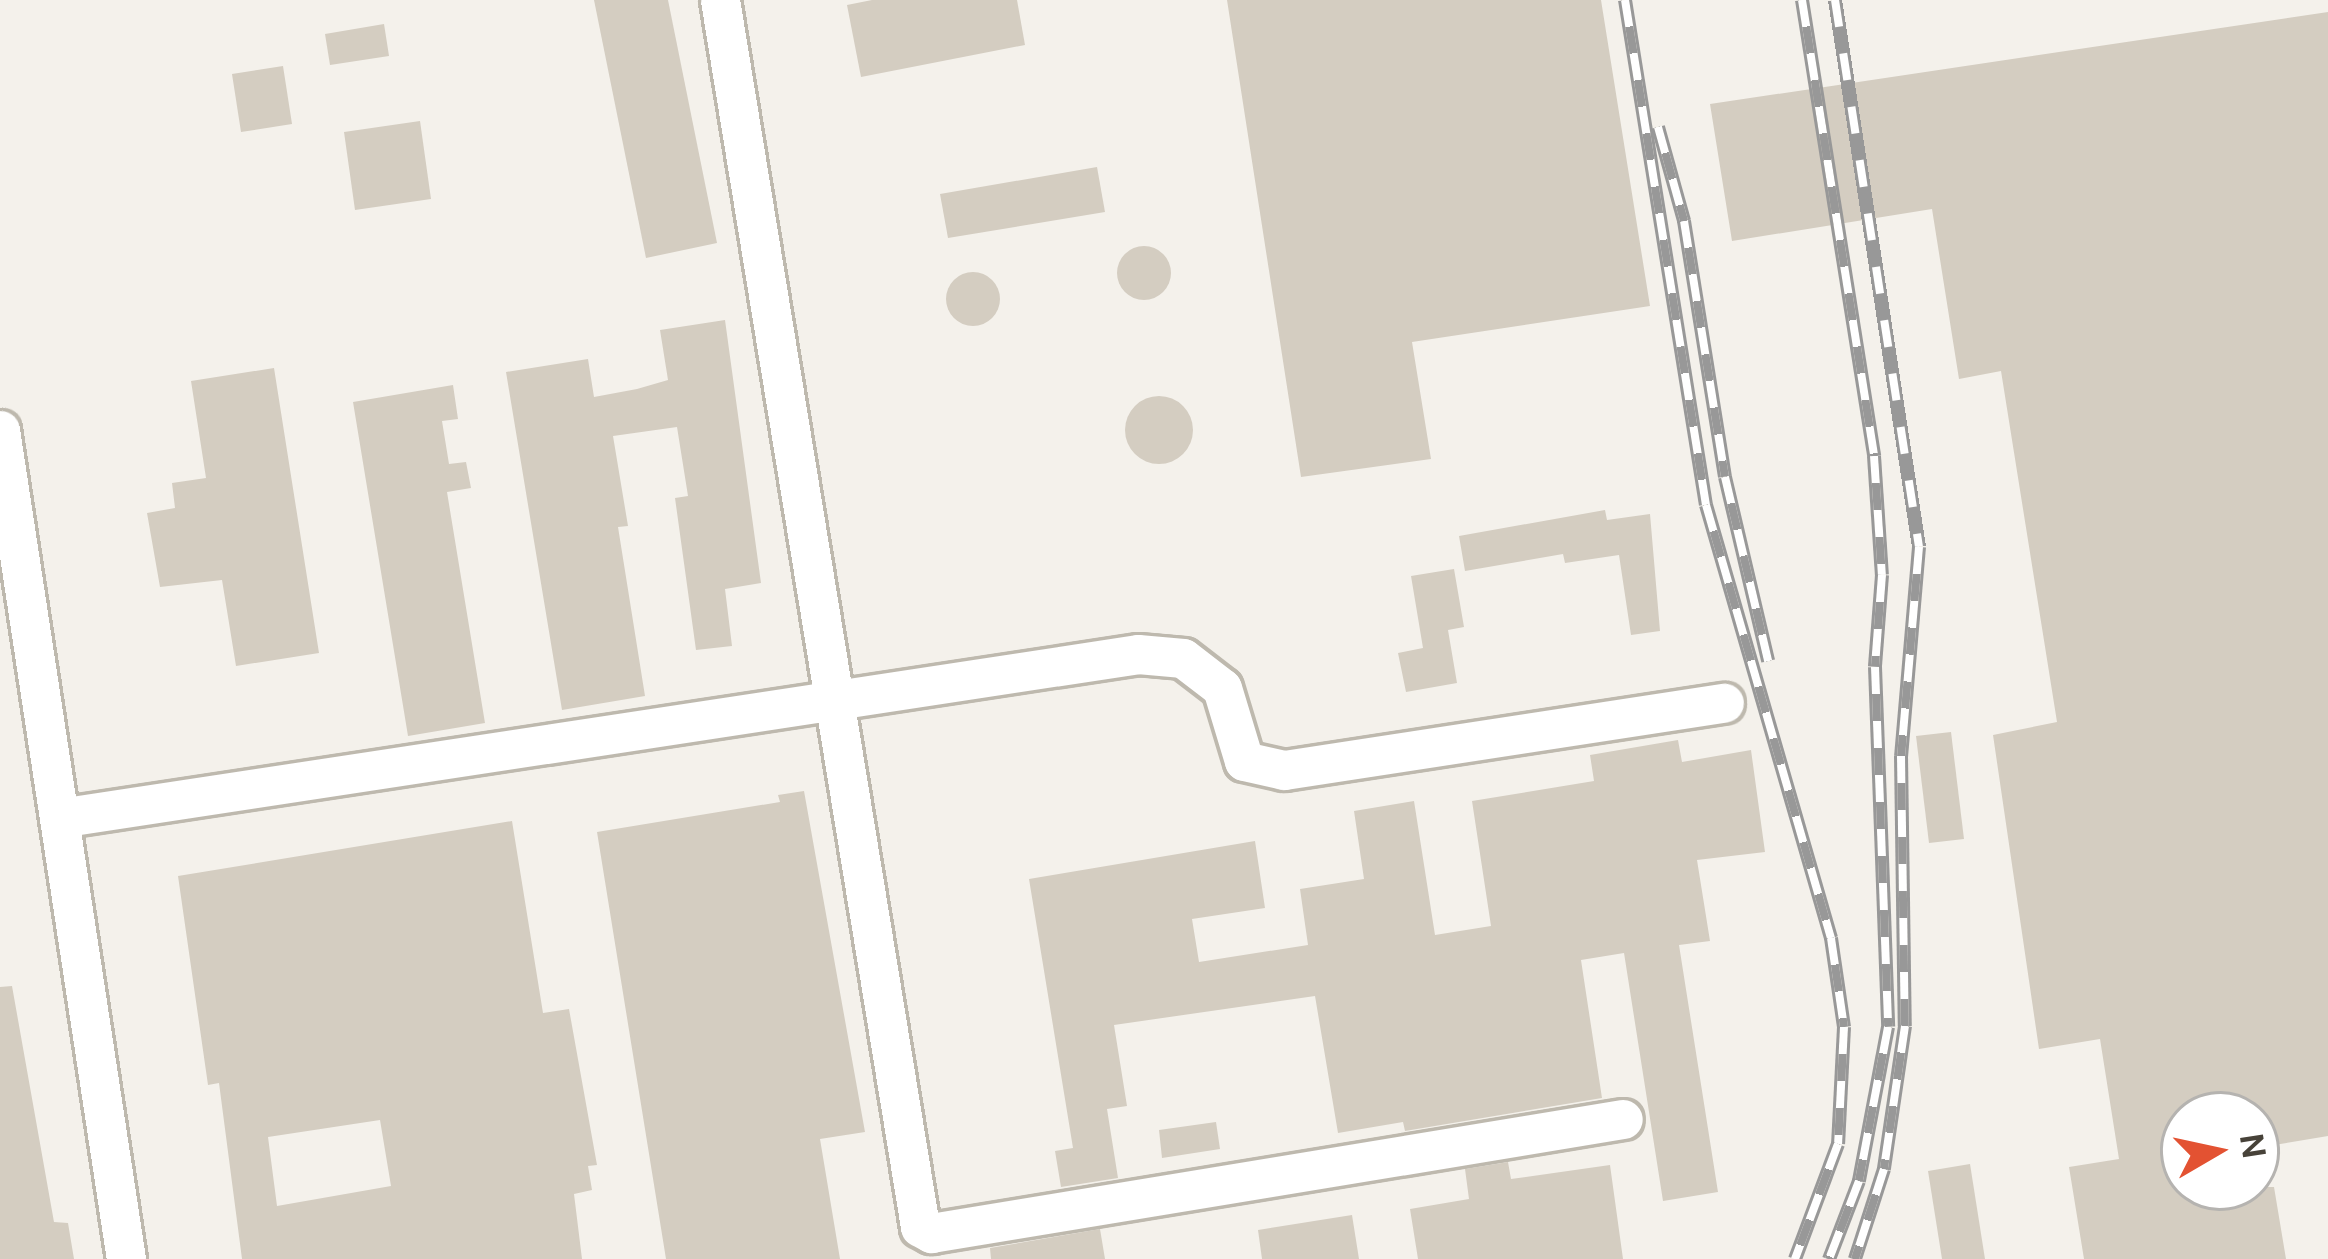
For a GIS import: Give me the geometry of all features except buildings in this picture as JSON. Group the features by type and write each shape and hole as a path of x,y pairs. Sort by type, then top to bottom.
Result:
{"lane":[{"path":"720,0 920,1227 931,1233 1623,1119"},
{"path":"0,430 126,1259"},
{"path":"59,818 1138,654 1183,658 1222,688 1244,761 1285,770 1724,704"}],"railway":[{"path":"1625,0 1706,505 1831,938 1844,1027 1838,1144 1795,1259"},
{"path":"1802,0 1874,456 1882,575 1875,667 1888,1027 1859,1181 1829,1259"},
{"path":"1835,0 1919,547 1901,756 1905,1026 1884,1169 1855,1259"},
{"path":"1658,127 1684,221 1725,477 1768,661"}]}
